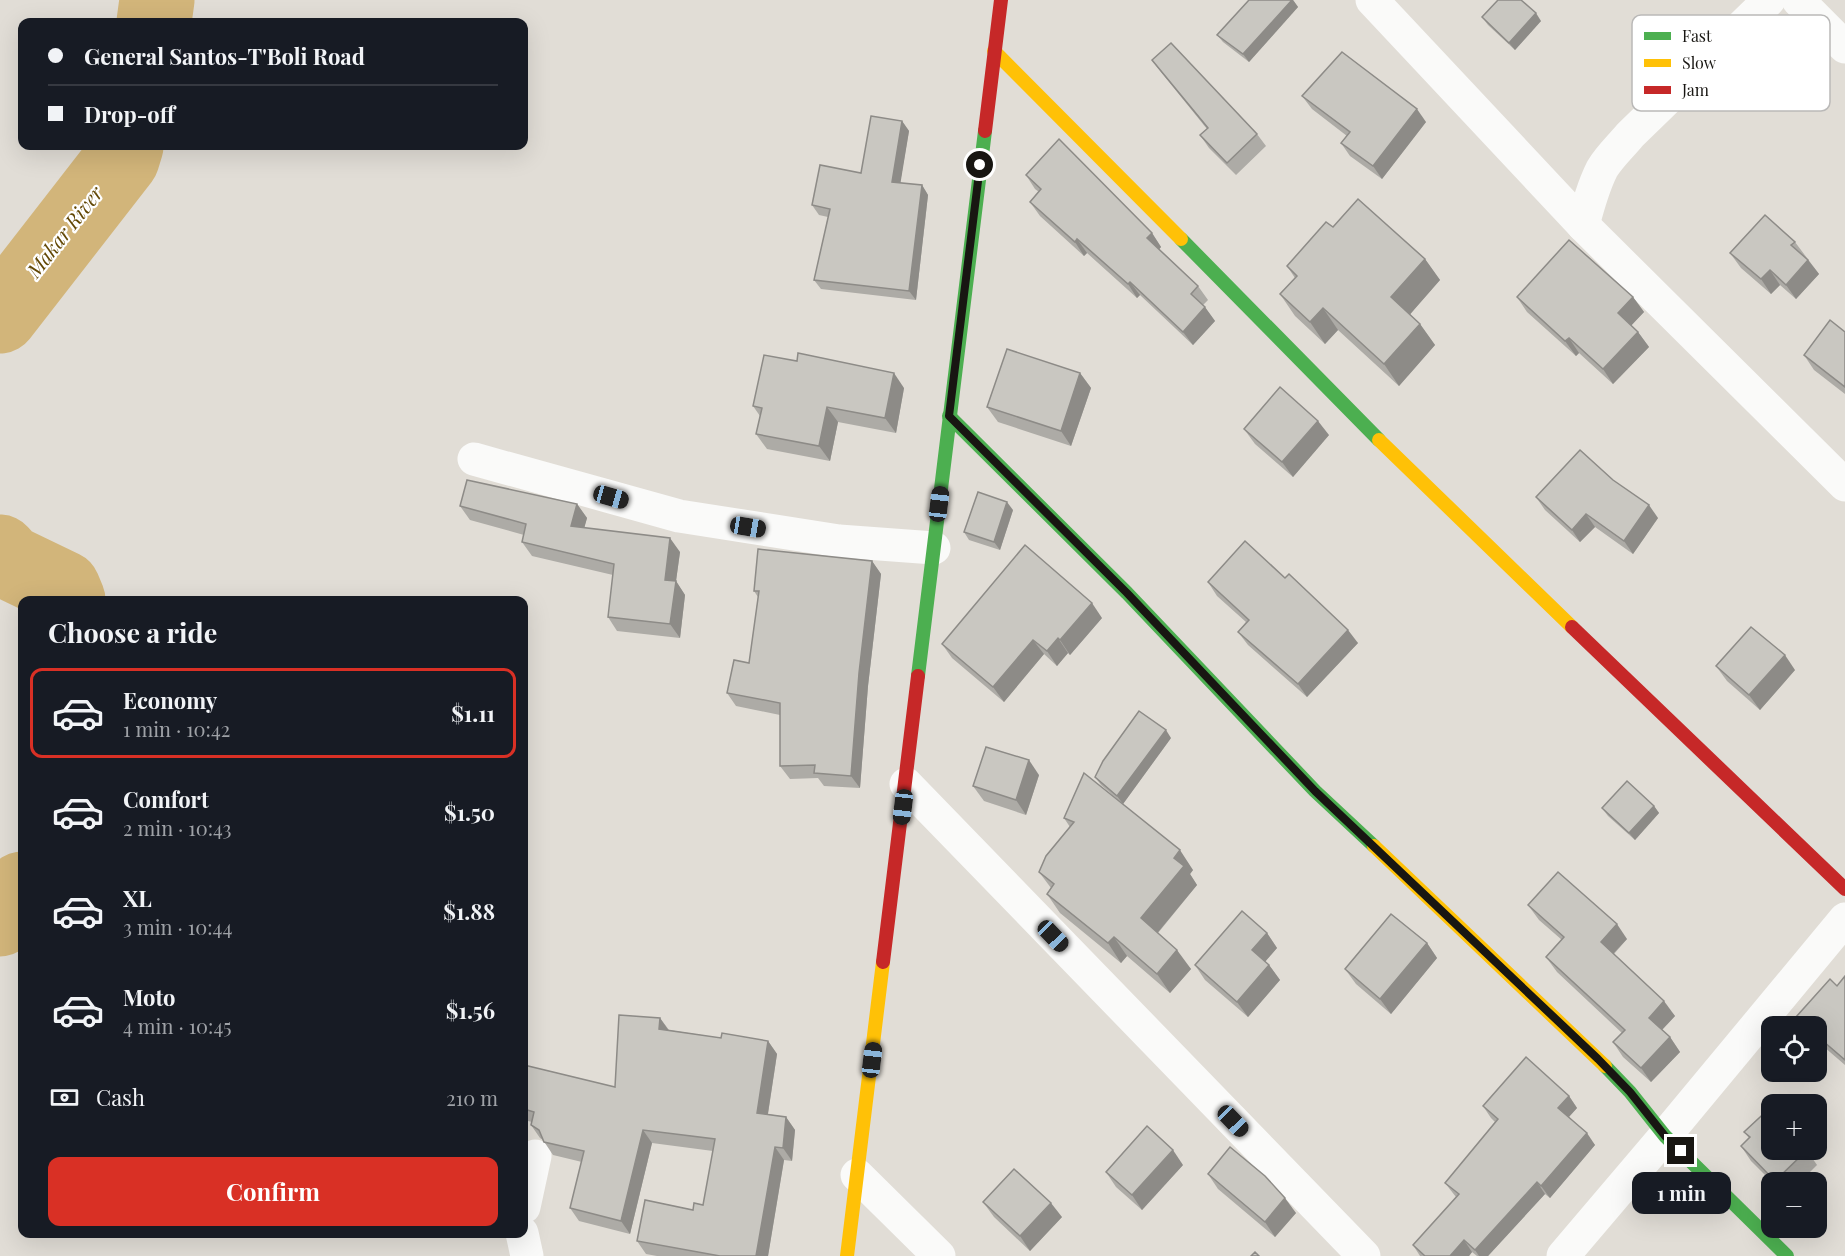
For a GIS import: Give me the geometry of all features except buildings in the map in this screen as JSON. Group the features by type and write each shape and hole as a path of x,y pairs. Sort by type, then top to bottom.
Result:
{"street":[{"path":"847,1256 1001,0"},
{"path":"1372,0 1583,225 1845,485"},
{"path":"1754,15 1769,0"},
{"path":"1798,0 1813,15"},
{"path":"1830,32 1845,47"},
{"path":"994,51 1438,499 1845,889"},
{"path":"1583,225 1593,191 1603,169 1630,135 1655,111"},
{"path":"949,416 1127,593 1315,791 1598,1059 1630,1092 1665,1136 1787,1256"},
{"path":"474,459 679,516 839,542 933,548"},
{"path":"906,784 1364,1256"},
{"path":"1563,1256 1845,919"},
{"path":"528,1188 535,1156"},
{"path":"857,1175 939,1256"},
{"path":"523,1238 527,1256"}],"waterway":[{"name":"Makar River","path":"155,18 157,0"},
{"name":"Makar River","path":"0,316 122,159 125,150"},
{"name":"Makar River","path":"0,552 9,562 63,588 66,596"},
{"name":"Makar River","path":"0,919 18,894"}],"traffic: fast":[{"path":"918,676 985,131"},
{"path":"1181,239 1379,440"},
{"path":"949,416 1127,593 1315,791 1374,846"},
{"path":"1605,1066 1630,1092 1665,1136 1787,1256"}],"traffic: slow":[{"path":"994,51 1181,239"},
{"path":"1379,440 1572,627"},
{"path":"1374,846 1605,1066"},
{"path":"847,1256 883,962"}],"traffic: jam":[{"path":"985,131 1001,0"},
{"path":"1572,627 1845,889"},
{"path":"883,962 918,676"}],"route":[{"path":"980,165 949,416 1127,593 1315,791 1598,1059 1630,1092 1665,1136 1681,1151"}]}
